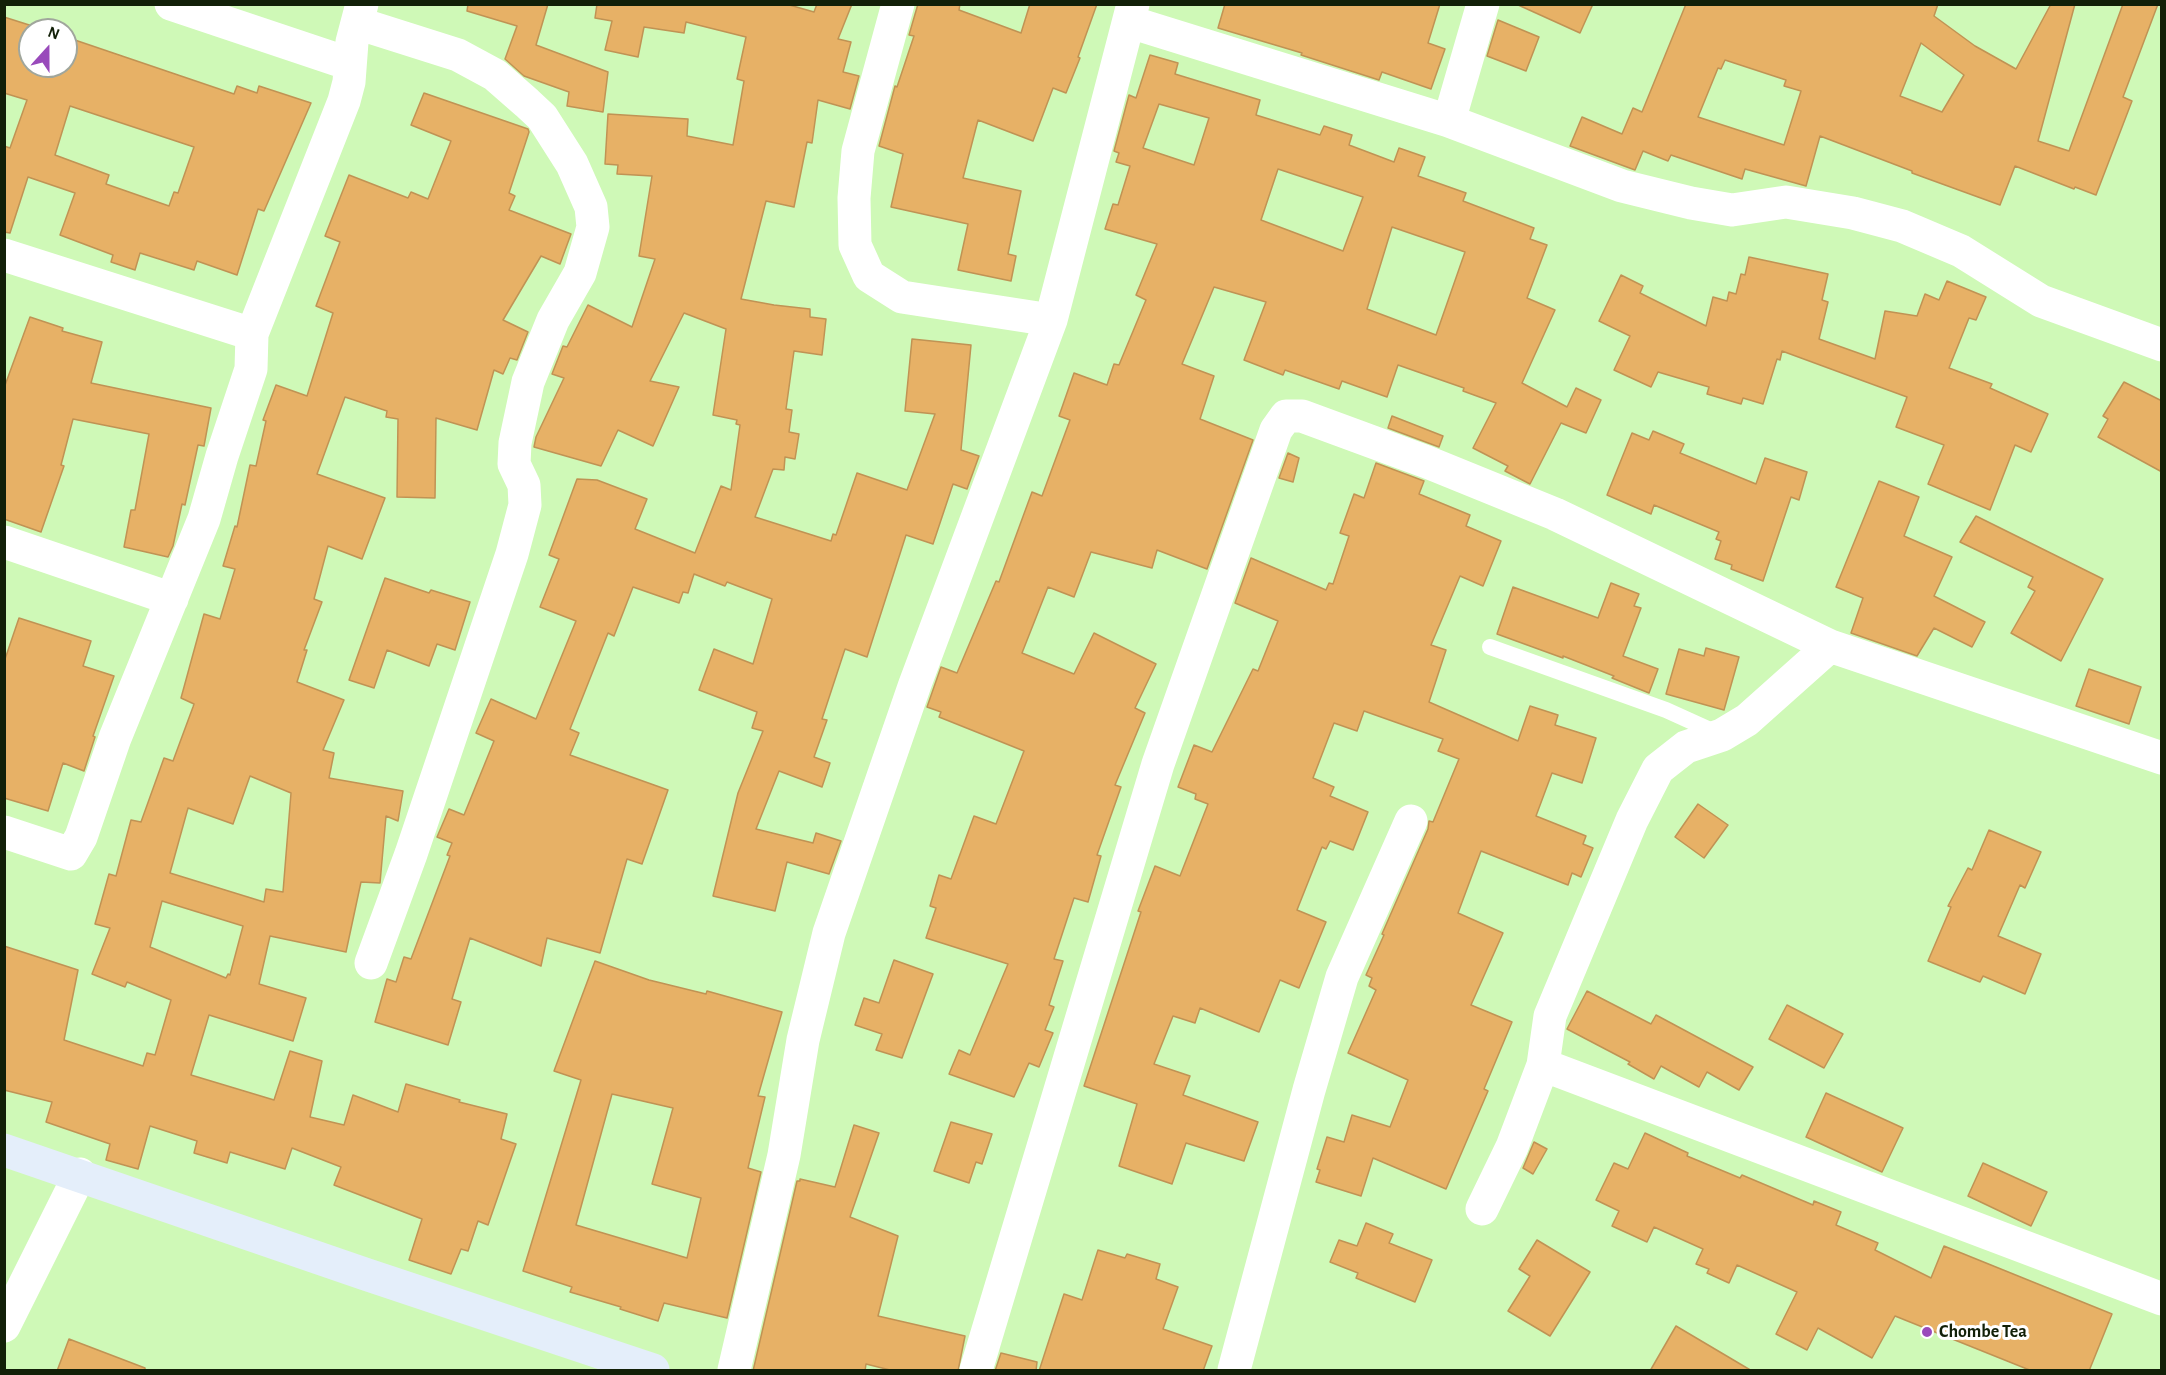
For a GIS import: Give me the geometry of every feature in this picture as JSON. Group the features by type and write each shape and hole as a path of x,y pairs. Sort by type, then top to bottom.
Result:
{"street":[{"path":"171,4 350,64"},
{"path":"897,4 858,151 854,198 855,245 869,276 902,297 1051,320"},
{"path":"1449,121 1483,4"},
{"path":"734,1371 784,1155 803,1040 830,933 915,684 1051,320 1132,13 1449,121 1623,186 1691,203 1732,210 1786,202 1853,213 1902,226 1961,251 2041,301 2162,345"},
{"path":"4,832 71,854 86,825 115,738 204,519 222,456 252,369 252,334 344,101 349,82 352,42 360,14 477,64 495,75 527,103 542,117 573,164 591,207 593,227 580,273 553,320 528,382 515,443 514,464 524,485 525,505 512,554 411,854 370,963"},
{"path":"4,255 252,334"},
{"path":"976,1371 1158,764 1276,430 1286,416 1302,416 1427,462 1555,514 1830,646 2162,758"},
{"path":"4,542 172,599"},
{"path":"1482,1209 1512,1147 1543,1065 1550,1016 1632,820 1658,769 1686,747 1722,735 1747,720 1830,646"},
{"path":"1234,1371 1309,1090 1342,977 1411,821"},
{"path":"1543,1065 2162,1299"},
{"path":"4,1150 653,1371"},
{"path":"4,1326 80,1174"}],"lane":[{"path":"1490,647 1666,710 1722,735"}],"building":[{"path":"468,4 548,4 536,45 608,72 603,112 567,106 569,92 524,76 505,59 517,26 467,11"},
{"path":"597,4 786,4 814,12 817,4 852,4 838,39 851,42 843,72 859,76 850,109 818,100 812,143 807,142 794,207 766,201 741,299 810,309 810,317 826,319 822,355 794,351 786,409 792,410 789,432 799,434 795,459 785,457 784,470 773,469 755,517 831,541 833,534 836,535 857,473 907,490 935,414 905,411 912,339 971,345 961,450 979,456 967,489 953,484 933,544 906,535 867,657 845,649 822,719 827,720 814,757 830,763 822,787 779,771 756,829 813,843 816,833 841,841 829,874 787,862 775,911 713,896 738,793 763,731 752,728 757,712 699,690 714,649 753,664 772,599 727,582 725,586 694,574 688,593 683,592 679,603 633,587 614,636 608,633 570,729 579,733 570,755 668,790 642,864 627,859 600,953 547,938 541,966 470,938 452,999 461,1002 448,1045 375,1022 387,979 396,982 404,957 411,959 450,856 447,855 452,843 437,837 449,809 464,815 494,741 476,733 491,699 536,719 576,621 540,607 559,559 549,555 577,479 597,480 647,499 635,529 695,553 721,486 731,490 740,425 736,424 737,420 713,415 726,329 684,313 650,381 679,387 653,446 618,430 601,466 534,447 536,437 564,378 552,374 563,346 567,347 588,305 632,327 655,259 639,256 652,176 617,174 618,165 605,164 608,114 688,119 687,136 733,145 744,81 737,79 746,37 686,22 684,33 644,27 638,57 605,50 612,21 595,18"},
{"path":"918,4 960,4 959,10 1021,33 1030,4 1097,4 1066,93 1053,88 1033,141 978,120 963,178 1021,191 1008,254 1016,256 1011,281 958,270 968,224 891,207 903,154 879,146 895,86 897,87 914,36 909,35"},
{"path":"1225,4 1440,4 1428,43 1445,49 1431,89 1382,72 1379,80 1301,55 1302,53 1218,28"},
{"path":"1516,4 1593,4 1580,33"},
{"path":"1686,4 1938,4 1934,16 1975,46 2016,69 2051,4 2075,4 2038,141 2069,151 2123,4 2158,4 2123,97 2132,101 2096,195 2015,166 2000,205 1820,136 1806,186 1745,169 1742,179 1671,155 1668,161 1643,151 1635,170 1570,146 1582,117 1622,134 1633,108 1642,112","holes":["1921,43 1964,75 1942,112 1900,96","1725,60 1786,80 1784,86 1801,91 1784,145 1698,117 1718,68 1721,69"]},
{"path":"4,17 18,21 18,78 78,78 78,41 234,94 237,86 257,93 259,86 311,103 264,211 258,209 237,275 197,261 194,270 140,253 135,270 111,262 113,255 60,235 75,193 28,177 10,233 4,232 4,146 10,148 27,100 4,93","holes":["70,106 194,147 178,193 174,192 169,206 106,184 109,175 55,155"]},
{"path":"1498,20 1539,37 1526,71 1487,56"},
{"path":"1150,55 1178,63 1175,74 1260,100 1256,115 1320,135 1324,126 1352,135 1349,145 1394,162 1399,148 1425,157 1418,176 1466,193 1463,201 1534,228 1530,239 1547,245 1527,298 1555,310 1522,383 1567,407 1576,388 1601,400 1586,433 1561,423 1530,484 1505,471 1508,466 1473,448 1496,403 1463,391 1464,388 1398,365 1387,397 1342,381 1339,389 1285,370 1283,375 1244,360 1266,302 1214,287 1182,364 1214,376 1200,419 1253,440 1207,569 1157,550 1152,568 1091,552 1074,597 1048,587 1022,653 1074,674 1094,633 1156,664 1135,708 1145,713 1115,785 1121,787 1097,855 1101,856 1088,902 1074,898 1054,959 1063,961 1049,1005 1054,1007 1045,1030 1053,1033 1039,1067 1029,1063 1014,1097 949,1074 959,1050 970,1055 1008,964 926,938 936,908 930,906 939,875 951,879 974,816 996,824 1024,751 939,717 941,712 927,707 941,667 957,673 996,581 999,582 1032,492 1042,496 1070,420 1059,416 1074,373 1107,385 1114,364 1119,365 1146,300 1136,295 1157,244 1105,229 1113,204 1118,205 1130,166 1116,162 1119,153 1114,151 1129,95 1136,98","holes":["1159,104 1209,118 1194,165 1143,148","1278,169 1363,197 1343,251 1261,220","1392,227 1465,252 1436,335 1367,309"]},
{"path":"424,93 528,129 529,132 509,193 515,196 509,210 571,234 560,264 541,256 503,320 528,332 517,360 510,358 503,374 494,370 477,430 436,418 435,498 397,497 398,419 386,417 387,411 345,397 317,474 385,498 362,559 328,546 314,599 322,602 304,650 307,650 297,682 344,700 323,750 334,753 329,778 403,791 398,821 386,816 380,883 361,882 346,952 270,936 259,984 306,998 293,1041 209,1015 191,1075 274,1100 290,1051 322,1061 310,1117 344,1125 353,1095 398,1112 406,1084 460,1100 459,1102 507,1114 501,1139 516,1144 488,1225 478,1221 468,1251 461,1249 451,1274 409,1260 422,1219 334,1185 341,1167 292,1148 285,1169 230,1152 227,1163 194,1153 197,1141 150,1126 138,1169 106,1160 110,1144 46,1122 52,1102 4,1090 4,946 78,970 64,1040 143,1066 147,1053 155,1055 171,1000 127,982 125,987 92,974 110,928 95,924 109,874 116,876 131,820 141,822 164,758 173,761 193,707 194,704 181,698 204,614 220,619 235,569 223,566 235,526 237,527 250,465 256,466 266,421 263,420 276,385 307,396 333,313 316,306 340,242 325,236 349,175 408,198 411,192 428,199 451,141 411,125","holes":["250,776 291,793 283,892 266,889 264,902 170,873 188,808 233,824","162,901 243,926 230,975 228,974 226,978 150,947"]},
{"path":"1749,257 1828,274 1822,300 1828,302 1819,339 1875,359 1885,311 1917,316 1925,294 1939,300 1947,281 1986,297 1976,320 1969,318 1949,368 1992,384 1990,388 2048,414 2031,452 2015,445 1990,510 1928,484 1944,445 1896,427 1907,397 1782,351 1780,360 1777,359 1763,404 1743,398 1741,404 1707,394 1709,387 1658,372 1651,387 1614,370 1630,336 1599,321 1621,275 1643,286 1640,293 1706,326 1713,297 1727,301 1729,292 1736,294 1741,274 1745,275"},
{"path":"30,317 63,328 62,331 102,342 91,383 211,408 204,446 198,445 185,505 182,504 173,546 168,557 124,547 131,510 135,510 149,434 73,419 61,465 64,466 41,532 4,519 4,388"},
{"path":"2124,382 2162,401 2162,472 2098,437 2108,419 2103,416"},
{"path":"1392,416 1443,436 1439,447 1388,428"},
{"path":"1653,431 1684,444 1680,453 1756,484 1765,458 1807,472 1799,500 1791,497 1763,581 1731,569 1732,565 1715,559 1721,541 1716,539 1719,532 1654,505 1651,514 1607,495 1632,433 1649,440"},
{"path":"1288,453 1299,458 1293,482 1279,478"},
{"path":"1376,463 1424,481 1419,494 1470,515 1466,526 1501,541 1483,586 1460,576 1431,645 1446,650 1429,702 1518,741 1530,706 1558,715 1555,725 1596,738 1582,783 1552,773 1536,816 1586,836 1583,844 1593,848 1581,877 1572,873 1568,885 1481,851 1458,913 1503,933 1471,1005 1512,1022 1484,1089 1488,1091 1446,1189 1373,1158 1361,1196 1316,1182 1320,1170 1317,1169 1327,1137 1344,1142 1352,1115 1390,1127 1408,1080 1348,1053 1376,990 1369,986 1372,978 1366,975 1428,829 1429,821 1433,822 1459,759 1438,751 1443,739 1364,711 1357,731 1334,723 1313,778 1334,787 1330,796 1368,812 1353,850 1330,841 1326,849 1322,847 1297,910 1326,922 1299,988 1280,980 1259,1032 1200,1008 1195,1023 1173,1016 1154,1064 1190,1076 1183,1095 1258,1122 1244,1161 1186,1143 1172,1184 1119,1166 1137,1104 1084,1086 1141,912 1138,911 1155,866 1180,876 1208,804 1195,799 1196,794 1178,787 1194,745 1212,752 1253,669 1258,671 1278,621 1235,603 1251,558 1326,590 1329,583 1333,584 1349,536 1340,533 1354,494 1364,498"},
{"path":"1879,481 1919,497 1904,536 1952,557 1934,596 1985,622 1972,647 1934,628 1917,656 1851,633 1863,598 1836,587"},
{"path":"1976,516 2103,579 2061,661 2011,633 2035,591 2028,587 2033,577 1960,542"},
{"path":"385,578 429,593 431,590 470,602 455,650 437,644 429,666 387,650 374,688 349,680"},
{"path":"1611,583 1639,594 1634,606 1641,608 1623,656 1658,669 1649,693 1563,656 1563,658 1497,634 1513,587 1598,618"},
{"path":"19,618 91,641 83,666 114,676 93,736 95,737 84,771 63,763 48,811 4,798 4,662"},
{"path":"1706,648 1739,657 1724,710 1666,694 1679,649 1704,656"},
{"path":"2089,669 2141,687 2129,724 2076,706"},
{"path":"1698,804 1728,825 1704,858 1675,837"},
{"path":"1989,830 2041,852 2025,888 2020,885 1998,936 2041,954 2025,994 1983,976 1980,982 1928,961 1951,907 1948,906 1968,868 1972,870"},
{"path":"894,960 933,974 902,1058 876,1050 882,1034 855,1025 864,998 879,1003"},
{"path":"595,961 649,980 706,994 707,991 782,1012 758,1096 765,1097 748,1168 761,1172 727,1318 664,1303 658,1321 570,1292 572,1287 523,1271 581,1080 554,1071","holes":["612,1094 673,1108 652,1184 701,1198 687,1258 576,1225"]},
{"path":"1587,991 1651,1024 1656,1015 1753,1067 1739,1090 1707,1072 1699,1087 1661,1066 1654,1079 1628,1064 1630,1062 1567,1029"},
{"path":"1787,1005 1843,1034 1824,1068 1769,1039"},
{"path":"1826,1093 1903,1128 1882,1172 1806,1137"},
{"path":"951,1122 992,1134 982,1164 976,1162 969,1183 934,1171"},
{"path":"854,1125 879,1133 850,1217 898,1236 878,1316 965,1336 958,1371 894,1371 866,1364 865,1371 753,1371 797,1181 800,1179 835,1187"},
{"path":"1645,1133 1688,1153 1687,1156 1740,1178 1742,1175 1813,1205 1814,1201 1841,1212 1836,1225 1878,1243 1875,1250 1931,1278 1944,1246 2112,1314 2089,1371 2032,1371 1895,1316 1872,1358 1818,1328 1807,1350 1776,1334 1797,1292 1737,1265 1729,1283 1707,1273 1709,1269 1696,1264 1703,1249 1654,1227 1647,1242 1612,1226 1619,1211 1596,1200 1614,1163 1628,1169"},
{"path":"1534,1142 1547,1149 1533,1174 1523,1168"},
{"path":"1983,1163 2047,1192 2031,1226 1968,1196"},
{"path":"1366,1223 1393,1234 1389,1243 1432,1260 1415,1302 1356,1278 1358,1273 1330,1262 1339,1240 1357,1246"},
{"path":"1537,1240 1590,1272 1550,1336 1508,1311 1530,1276 1519,1269"},
{"path":"1098,1250 1125,1258 1127,1254 1160,1264 1156,1279 1178,1287 1163,1329 1212,1346 1203,1371 1039,1371 1064,1294 1082,1300"},
{"path":"1676,1326 1752,1371 1650,1371"},
{"path":"69,1339 145,1368 145,1371 57,1371"},
{"path":"1001,1353 1037,1362 1036,1371 995,1371"}],"place":[{"name":"Chombe Tea","path":"1927,1332"}]}
